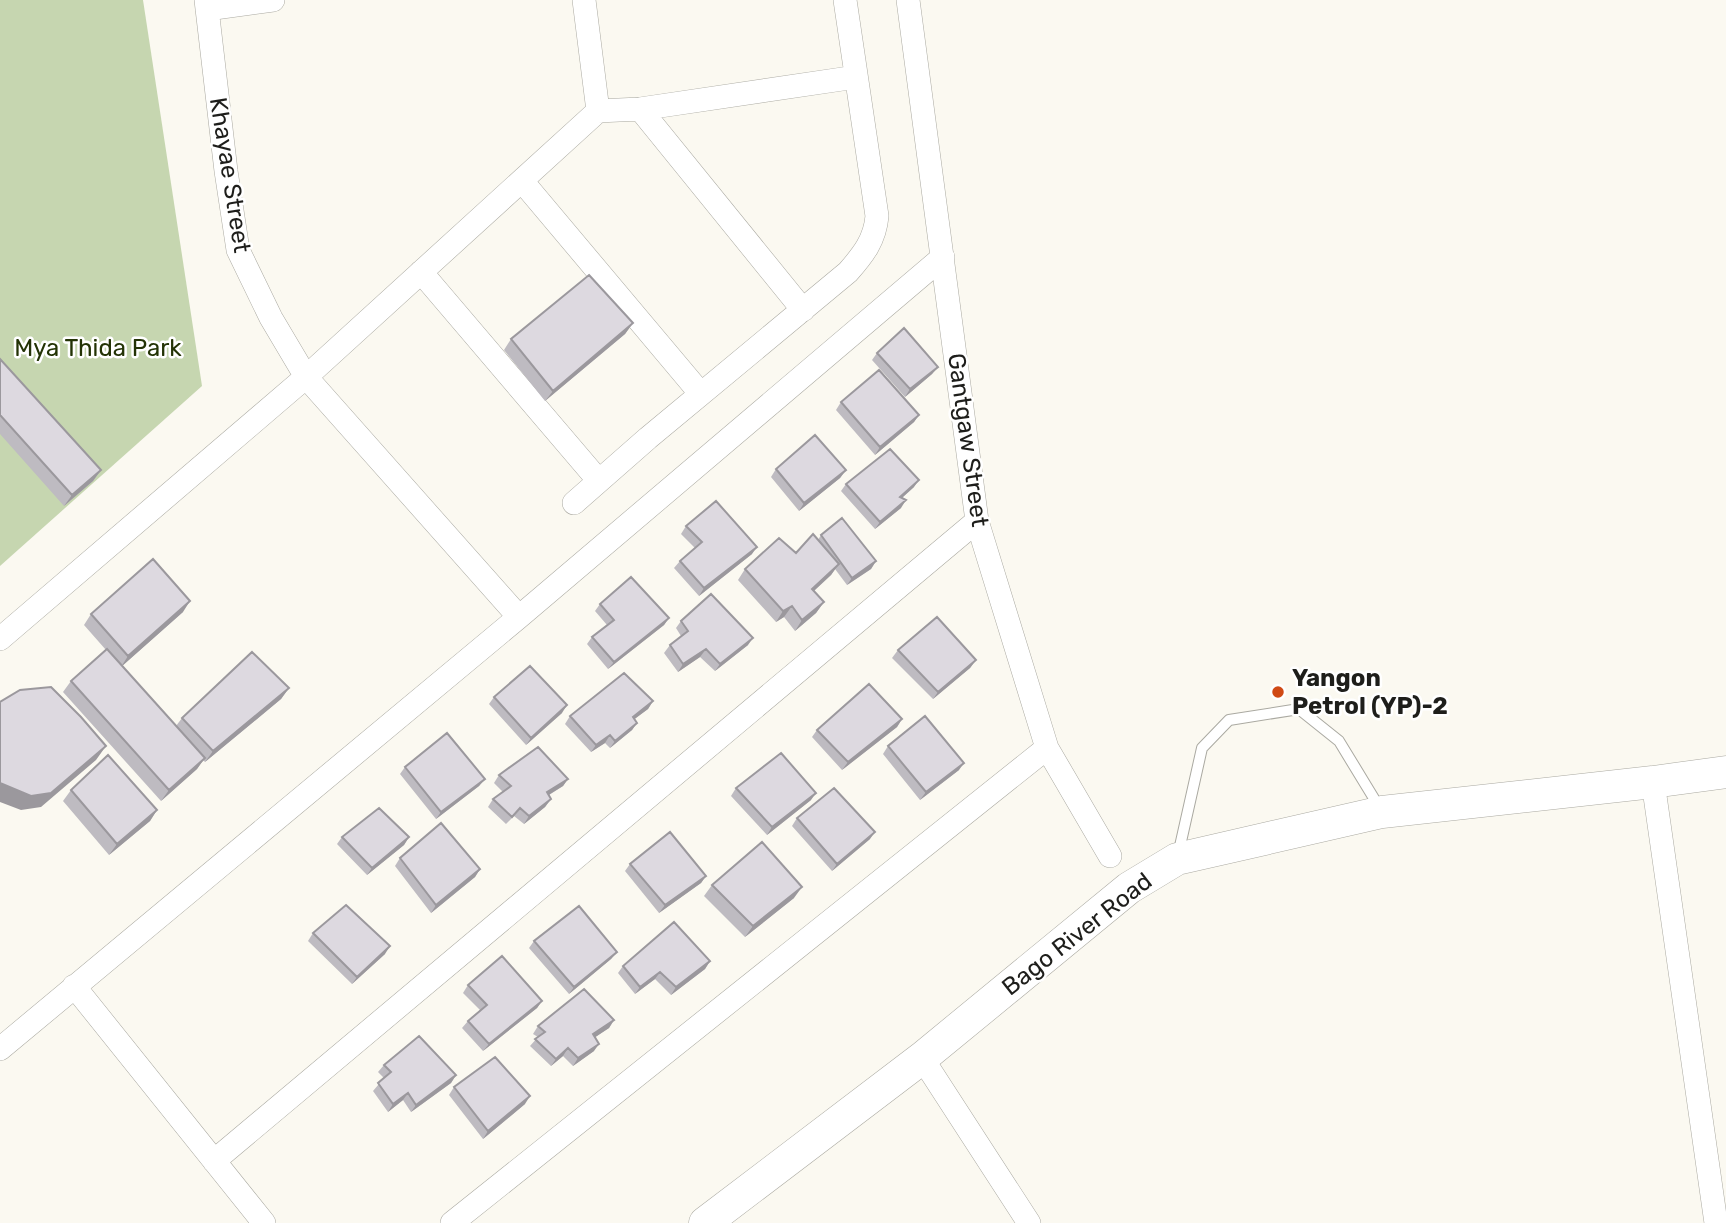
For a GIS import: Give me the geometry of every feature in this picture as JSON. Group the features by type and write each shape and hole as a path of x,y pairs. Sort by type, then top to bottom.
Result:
{"main road":[{"name":"Bago River Road","path":"705,1223 922,1058 1129,888 1177,859 1382,812 1726,772"}],"street":[{"path":"207,5 273,0"},
{"path":"584,0 598,111"},
{"path":"573,503 848,272 866,251 876,229 877,216 845,0"},
{"name":"Gantgaw Street","path":"908,0 977,521 1047,748 1110,856"},
{"name":"Khayae Street","path":"207,5 237,250 271,318 306,377 519,617"},
{"path":"0,639 306,377 598,111 640,109 856,77"},
{"path":"640,109 803,310"},
{"path":"522,181 701,394"},
{"path":"0,1049 519,617 943,257"},
{"path":"421,272 599,481"},
{"path":"215,1161 977,521"},
{"path":"453,1223 1047,748"},
{"path":"1653,782 1716,1223"},
{"path":"74,986 264,1223"},
{"path":"922,1058 1029,1223"}],"lane":[{"path":"1177,859 1202,748 1229,720 1298,709 1339,741 1382,812"}],"green space":[{"name":"Mya Thida Park","path":"0,0 143,0 202,386 0,566"}],"building":[{"path":"589,275 633,323 553,391 511,339"},
{"path":"904,328 938,367 910,389 877,353"},
{"path":"0,359 101,470 72,495 0,415"},
{"path":"879,370 919,415 880,447 841,402"},
{"path":"815,435 846,470 804,503 776,469"},
{"path":"890,449 919,480 900,497 906,500 880,522 846,484"},
{"path":"716,501 757,547 704,588 680,561 702,542 686,526"},
{"path":"842,518 876,561 852,578 821,535"},
{"path":"813,534 839,564 812,589 824,602 802,620 792,606 783,611 745,569 779,538 796,553"},
{"path":"153,559 190,601 128,656 91,614"},
{"path":"631,577 669,618 614,662 592,637 614,620 600,604"},
{"path":"711,594 753,638 720,664 706,649 683,664 670,645 688,631 681,621"},
{"path":"937,617 976,660 938,692 898,650"},
{"path":"107,649 205,758 169,790 71,681"},
{"path":"252,652 289,688 213,751 182,718"},
{"path":"530,666 567,705 531,738 494,697"},
{"path":"624,673 653,701 633,717 637,723 615,741 610,735 596,745 570,716"},
{"path":"869,684 902,719 848,762 817,730"},
{"path":"51,687 106,746 51,793 31,796 0,783 0,702 20,690"},
{"path":"925,716 964,763 926,792 888,746"},
{"path":"447,733 485,779 441,812 405,767"},
{"path":"538,747 568,779 547,792 551,799 529,816 520,808 512,817 493,799 511,786 499,775"},
{"path":"781,753 816,793 772,827 736,788"},
{"path":"108,755 157,810 117,844 71,790"},
{"path":"834,788 875,832 837,864 797,818"},
{"path":"379,808 409,837 372,868 342,837"},
{"path":"441,823 480,869 436,905 400,858"},
{"path":"670,832 706,876 665,905 630,864"},
{"path":"762,842 802,887 753,926 712,885"},
{"path":"346,905 390,946 357,977 313,933"},
{"path":"579,906 617,952 574,987 534,941"},
{"path":"674,922 710,961 676,987 660,972 640,987 623,966"},
{"path":"502,956 542,1001 489,1044 468,1021 487,1005 468,985"},
{"path":"584,989 614,1020 593,1034 599,1044 578,1058 568,1048 556,1059 535,1039 545,1032 538,1026"},
{"path":"419,1036 456,1075 416,1105 408,1093 393,1104 378,1083 391,1072 384,1065"},
{"path":"495,1057 530,1096 488,1131 454,1087"}],"place":[{"name":"Yangon Petrol (YP)-2","path":"1278,692"}]}
